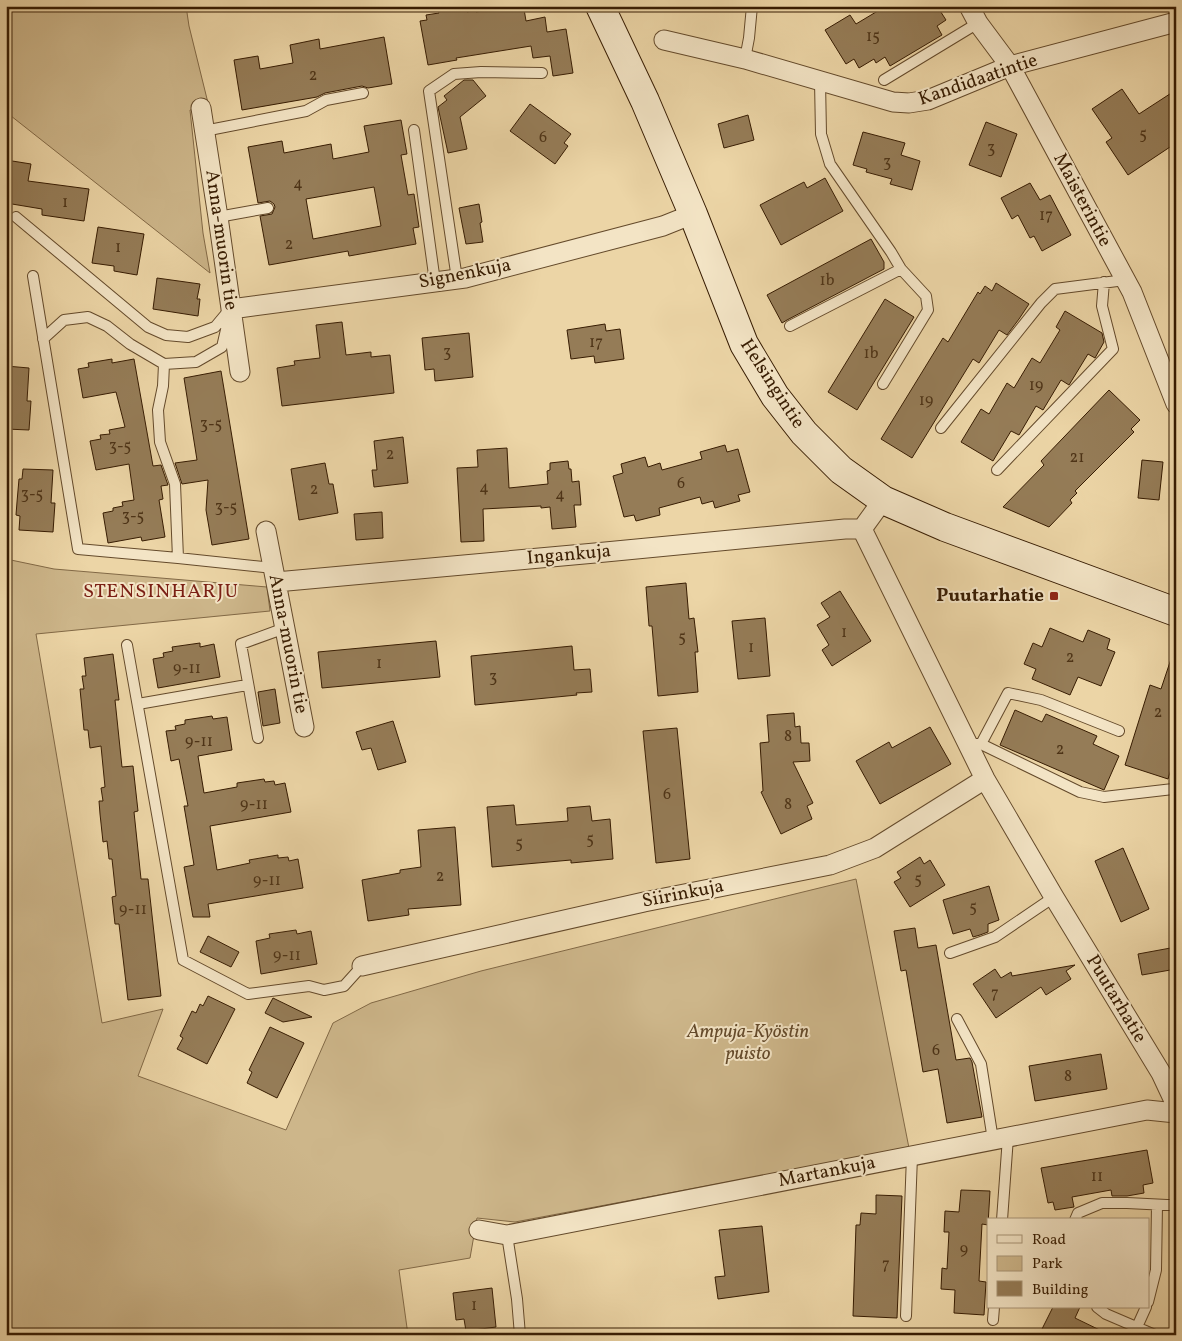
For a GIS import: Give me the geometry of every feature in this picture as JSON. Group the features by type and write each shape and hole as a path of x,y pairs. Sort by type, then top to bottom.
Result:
{"main road":[{"name":"Helsingintie","path":"600,6 645,102 693,214 744,344 775,396 804,433 841,470 883,500 945,527 1176,612"}],"street":[{"name":"Maisterintie","path":"974,14 1010,66 1132,292 1176,404"},
{"name":"Kandidaatintie","path":"664,40 745,58 893,102 909,103 928,100 1010,66 1176,22"},
{"name":"Anna-muorin tie","path":"201,108 240,372"},
{"name":"Signenkuja","path":"231,308 435,282 475,275 663,226 693,214"},
{"path":"862,529 883,500"},
{"name":"Ingankuja","path":"275,575 605,552 845,529 862,529"},
{"name":"Puutarhatie","path":"862,529 947,705 974,744 985,779 1054,897 1161,1072 1176,1105"},
{"name":"Anna-muorin tie","path":"266,531 304,727"},
{"name":"Siirinkuja","path":"362,966 644,902 830,865 876,848 985,779"},
{"name":"Martankuja","path":"479,1230 507,1235 1147,1110 1176,1112"}],"lane":[{"path":"745,58 752,6"},
{"path":"884,80 974,14"},
{"path":"458,278 429,91 454,74 481,72 542,73"},
{"path":"820,81 821,134 830,164 901,269 926,296 928,310 883,384"},
{"path":"204,131 306,110 326,100 363,93"},
{"path":"414,130 435,282"},
{"path":"218,217 268,208"},
{"path":"16,217 148,327 166,336 188,337 215,327 231,308"},
{"path":"790,326 901,269"},
{"path":"33,276 78,549 178,558 275,575"},
{"path":"941,428 1040,303 1054,289 1125,280"},
{"path":"997,470 1113,349 1102,306 1104,282"},
{"path":"43,339 64,320 88,317 107,326 130,344 164,364 196,362 222,347 231,308"},
{"path":"164,364 163,386 158,410 160,442 176,484 178,558"},
{"path":"258,738 240,644 285,628"},
{"path":"127,644 183,960 248,994 309,986 324,990 344,986 362,966"},
{"path":"138,704 247,685"},
{"path":"1119,731 1041,700 1008,693 974,744 1080,792 1104,797 1173,789"},
{"path":"950,953 995,937 1054,897"},
{"path":"957,1019 981,1064 1001,1138 1002,1218"},
{"path":"906,1316 912,1156"},
{"path":"1076,1218 1078,1213 1102,1203 1127,1202 1176,1205"},
{"path":"1150,1294 1156,1270 1157,1205"},
{"path":"507,1235 517,1299 520,1335"},
{"path":"994,1308 994,1320"},
{"path":"1098,1308 1106,1314 1155,1335"},
{"path":"1137,1327 1146,1308"}],"green space":[{"path":"6,6 186,6 189,26 209,107 190,110 203,233 210,273 6,112"},
{"name":"Ampuja-Kyöstin puisto","path":"6,559 54,569 267,587 270,611 36,634 102,1023 163,1009 138,1076 286,1130 333,1023 371,1003 481,971 856,879 909,1148 515,1222 477,1218 470,1258 399,1270 408,1335 6,1335"}],"building":[{"path":"466,6 467,12 476,10 476,12 514,6 515,11 524,9 526,21 545,17 547,32 566,29 573,73 553,76 550,56 533,58 531,46 456,58 457,60 428,65 420,21 427,20 426,15 439,13 438,10"},
{"path":"886,6 937,6 946,20 937,26 942,35 890,66 885,57 876,63 874,59 859,68 854,59 846,64 825,30 850,15 856,24"},
{"path":"384,37 392,84 368,88 362,86 325,93 317,97 242,110 234,60 258,56 260,69 293,63 290,45 319,39 320,49"},
{"path":"464,80 473,80 486,96 460,117 467,149 448,153 438,107 447,100 444,96"},
{"path":"1122,89 1139,114 1176,90 1176,143 1128,175 1106,142 1112,138 1092,109"},
{"path":"530,104 571,134 564,143 568,146 555,164 510,131"},
{"path":"748,115 754,140 724,148 718,124"},
{"path":"401,120 407,154 401,155 408,195 414,194 419,227 413,228 416,244 349,256 348,251 269,265 260,216 272,214 275,207 270,201 258,203 248,147 282,141 284,153 331,144 333,159 369,152 364,126","holes":["374,187 381,226 313,239 306,199"]},
{"path":"986,122 1017,134 1001,177 969,165"},
{"path":"863,132 905,143 901,155 920,161 912,190 890,184 892,179 866,172 867,169 853,165"},
{"path":"6,160 31,164 28,181 89,189 84,221 42,215 42,209 6,203"},
{"path":"825,178 843,211 781,245 760,205 804,182 807,188"},
{"path":"1030,183 1040,200 1050,195 1071,235 1042,251 1034,236 1030,238 1018,215 1012,219 1001,198"},
{"path":"479,204 483,242 466,244 459,208"},
{"path":"98,227 144,234 137,275 114,271 114,266 92,263"},
{"path":"871,239 884,262 884,269 782,323 767,295"},
{"path":"157,278 200,284 197,299 200,299 198,316 153,309"},
{"path":"996,283 1029,304 1007,335 999,330 979,363 973,359 912,458 881,439 943,338 948,342 978,292 980,294 985,286 992,291"},
{"path":"885,299 914,317 857,410 828,392"},
{"path":"1065,311 1102,333 1104,342 1095,358 1088,354 1069,385 1061,380 1043,410 1036,406 1019,435 1011,431 993,461 961,442 981,409 989,414 1007,383 1014,388 1032,358 1040,363 1060,330 1056,327"},
{"path":"342,322 346,355 371,352 371,357 390,355 394,393 282,406 277,368 295,365 294,361 320,358 316,325"},
{"path":"605,324 606,331 620,329 624,359 595,363 594,356 571,359 567,330"},
{"path":"469,333 473,377 435,381 434,369 425,370 422,338"},
{"path":"112,359 112,363 134,359 153,466 161,465 168,485 161,486 163,499 159,500 165,537 142,541 141,537 108,543 103,513 123,506 122,502 134,500 129,464 96,470 90,441 101,439 100,435 110,434 109,430 125,427 116,392 83,398 78,369 89,367 88,363"},
{"path":"6,366 29,368 27,401 31,401 29,430 6,429"},
{"path":"221,371 249,539 212,545 206,510 208,480 182,484 175,463 197,460 184,378"},
{"path":"1109,390 1140,420 1131,429 1134,432 1075,491 1077,493 1070,500 1072,503 1049,527 1003,507 1044,465 1041,461"},
{"path":"403,437 408,483 374,487 372,470 377,470 374,441"},
{"path":"725,445 727,452 738,449 750,492 738,495 740,501 715,508 713,501 702,504 700,497 659,508 660,515 636,521 634,515 624,517 613,476 623,473 621,464 645,457 648,467 660,463 662,470 702,459 700,452"},
{"path":"507,448 509,488 548,484 547,471 550,470 550,463 568,461 572,482 579,481 581,505 574,505 576,527 552,529 550,507 483,509 484,541 461,542 457,468 478,467 477,450"},
{"path":"1142,460 1163,462 1159,500 1138,498"},
{"path":"325,463 329,484 333,484 338,513 299,520 291,469"},
{"path":"23,469 53,470 51,503 55,503 53,532 19,530 20,516 16,515 19,479 22,479"},
{"path":"382,512 383,538 356,540 354,514"},
{"path":"686,583 689,619 694,618 698,652 695,652 698,692 658,696 652,626 649,626 646,587"},
{"path":"840,591 871,641 832,666 822,650 829,645 817,625 830,617 821,603"},
{"path":"765,618 770,676 738,679 732,621"},
{"path":"1050,628 1083,642 1088,630 1110,639 1107,649 1115,652 1101,686 1078,677 1070,695 1032,679 1036,669 1024,664 1033,643 1042,647"},
{"path":"436,641 440,677 322,688 318,652"},
{"path":"200,643 200,647 214,644 220,677 158,688 153,659 164,657 163,653 173,651 172,647"},
{"path":"572,646 574,670 590,669 592,692 475,705 471,656"},
{"path":"113,654 119,700 115,700 122,767 133,766 138,811 134,812 141,879 148,879 161,996 128,1000 119,924 115,924 112,897 116,896 112,859 109,859 107,841 103,842 100,814 99,801 103,801 101,788 105,787 101,746 90,748 88,730 84,730 80,689 84,689 82,676 86,676 84,658"},
{"path":"1172,656 1176,656 1176,753 1168,779 1125,765 1150,685 1161,689"},
{"path":"275,689 280,723 263,726 258,692"},
{"path":"1015,710 1042,722 1046,714 1097,736 1093,744 1119,756 1104,790 1000,745"},
{"path":"794,713 795,727 800,726 801,743 809,743 810,761 793,762 813,803 807,806 812,819 781,834 761,792 763,791 760,743 769,742 767,715"},
{"path":"212,716 213,719 227,717 232,750 198,756 204,793 237,787 237,783 264,779 265,782 274,781 275,785 285,783 291,812 210,826 217,870 250,863 249,860 278,855 278,858 288,857 289,861 298,859 303,888 208,904 210,917 193,917 184,867 194,865 184,806 188,806 179,759 171,761 166,731 176,730 175,726 185,724 185,720"},
{"path":"393,721 406,762 378,770 371,748 362,750 356,732"},
{"path":"930,727 951,764 880,804 856,761 889,742 892,748"},
{"path":"677,728 690,859 656,863 643,731"},
{"path":"514,805 516,825 568,821 567,808 590,806 592,821 610,819 613,859 571,863 571,860 492,867 487,807"},
{"path":"455,827 461,905 408,909 409,915 368,921 362,880 400,873 400,870 421,867 418,830"},
{"path":"1123,848 1149,909 1121,922 1095,861"},
{"path":"920,857 924,864 930,860 945,885 910,907 894,882 901,878 897,872"},
{"path":"989,886 999,920 988,924 988,932 980,935 973,937 970,929 953,934 943,900"},
{"path":"915,928 918,948 936,945 956,1060 970,1058 972,1062 982,1117 947,1123 938,1069 923,1072 906,970 901,971 894,931"},
{"path":"296,930 297,934 311,931 317,964 261,974 256,941 270,938 269,934"},
{"path":"208,936 239,952 231,967 200,952"},
{"path":"1176,947 1176,969 1142,975 1138,954"},
{"path":"1075,965 1066,971 1071,979 1046,995 1041,987 996,1018 973,984 995,969 1001,978 1011,972 1012,976"},
{"path":"208,996 235,1009 207,1064 177,1049 183,1038 180,1036 192,1011 196,1013 200,1004 203,1006"},
{"path":"273,998 312,1017 283,1022 265,1013"},
{"path":"270,1027 304,1043 277,1098 247,1083 252,1072 249,1070"},
{"path":"1101,1054 1107,1089 1035,1101 1029,1066"},
{"path":"1147,1150 1153,1183 1143,1185 1144,1193 1112,1196 1111,1190 1072,1197 1074,1207 1055,1210 1053,1202 1048,1203 1041,1168"},
{"path":"961,1190 990,1191 987,1225 982,1224 979,1281 986,1282 984,1315 954,1313 955,1290 941,1289 942,1268 947,1269 949,1232 944,1232 945,1211 959,1212"},
{"path":"876,1195 902,1196 897,1318 853,1316 856,1225 860,1225 861,1213 876,1214"},
{"path":"762,1226 769,1292 718,1299 715,1277 725,1276 719,1230"},
{"path":"492,1288 496,1327 466,1331 464,1319 456,1320 453,1293"},
{"path":"1052,1308 1080,1308 1075,1318 1110,1335 1039,1335"}],"place":[{"name":"Puutarhatie","path":"1054,596"}],"district":[{"name":"STENSINHARJU","path":"161,592"}]}
